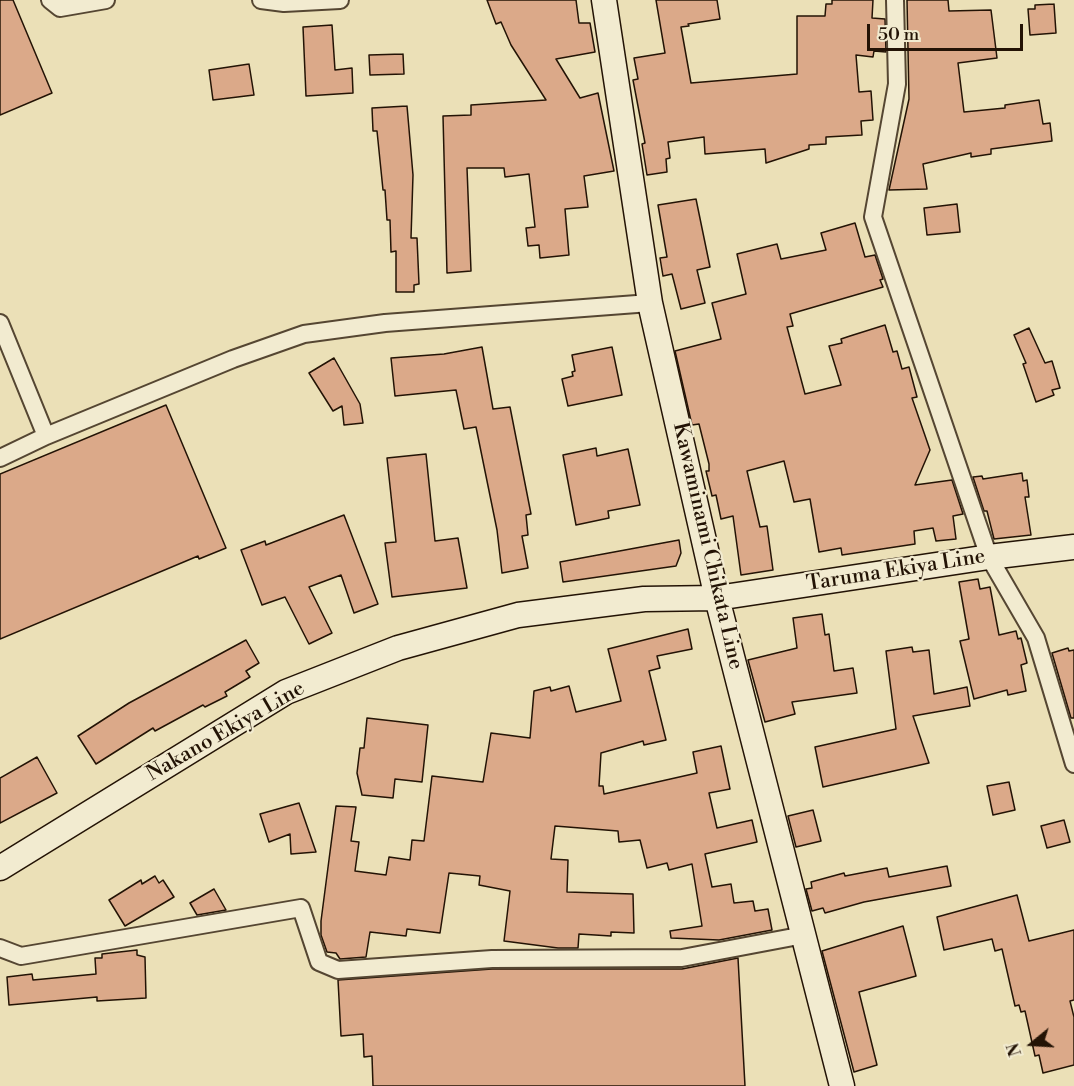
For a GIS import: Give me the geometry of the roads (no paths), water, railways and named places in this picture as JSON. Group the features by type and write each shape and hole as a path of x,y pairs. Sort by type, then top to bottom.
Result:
{"main road":[{"name":"Kawaminami Chikata Line","path":"604,0 650,303 717,598 842,1086"},
{"name":"Taruma Ekiya Line","path":"717,598 989,557 1074,547"},
{"name":"Nakano Ekiya Line","path":"0,868 286,692 398,648 518,615 644,599 717,598"}],"street":[{"path":"50,0 60,8 106,0"},
{"path":"261,0 284,3 340,0"},
{"path":"895,0 897,84 873,217 989,557 1036,638 1074,764"},
{"path":"0,458 46,436 233,359 304,334 385,323 650,303"},
{"path":"0,323 46,436"},
{"path":"0,948 21,956 301,908 318,962 338,970 492,959 682,958 804,935"}]}
